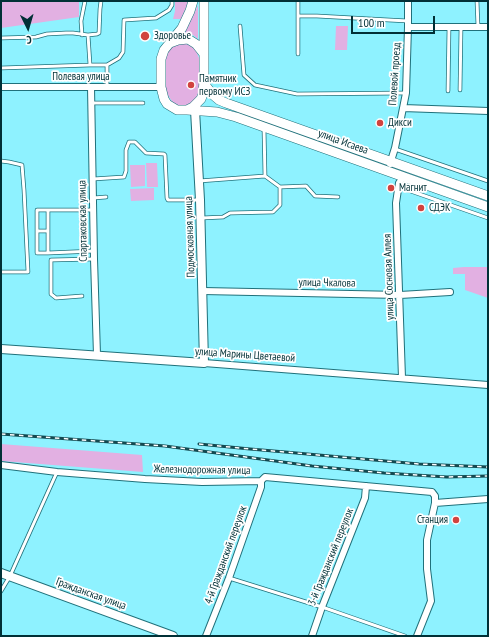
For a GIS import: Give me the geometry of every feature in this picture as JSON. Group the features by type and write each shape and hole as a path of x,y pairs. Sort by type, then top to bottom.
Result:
{"main road":[{"path":"193,1 184,24 166,46 162,54 161,87 164,99 167,104 177,110 191,110 201,99 204,90 204,1"},
{"path":"170,43 188,39 196,44 204,54"},
{"name":"улица Исаева","path":"204,80 209,90 219,100 390,167 404,176 488,206"},
{"name":"улица Исаева","path":"191,110 217,112 236,117 390,167 488,196"}],"street":[{"name":"Полевой проезд","path":"390,167 406,93 408,1"},
{"path":"408,24 449,27 488,27"},
{"name":"Полевая улица","path":"1,87 161,87"},
{"name":"Спартаковская улица","path":"91,87 97,355"},
{"path":"403,108 488,111"},
{"name":"Подмосковная улица","path":"191,110 199,180 201,218 204,363"},
{"name":"улица Сосновая Аллея","path":"402,378 396,203 398,186 404,176"},
{"name":"улица Чкалова","path":"202,291 400,295 450,292"},
{"name":"улица Марины Цветаевой","path":"1,350 97,355 488,385"},
{"name":"Железнодорожная улица","path":"1,465 57,472 195,482 261,481 265,477 432,492 435,496 435,502"},
{"name":"4-й Гражданский переулок","path":"206,636 229,578 261,487 261,481"},
{"name":"3-й Гражданский переулок","path":"312,636 365,498 366,486"},
{"path":"417,636 431,601 427,569 427,540 435,502 488,499"},
{"name":"Гражданская улица","path":"1,573 173,636"}],"lane":[{"path":"82,34 81,21 85,1"},
{"path":"1,38 36,37 47,34 66,33 88,35 97,34 99,33 100,9 102,1"},
{"path":"1,68 107,65 119,58 123,52 124,20 156,18 169,10 172,5 172,1"},
{"path":"298,1 298,54"},
{"path":"477,1 478,27"},
{"path":"298,16 389,20 408,24"},
{"path":"240,26 244,75 255,85 297,94 406,93"},
{"path":"448,91 449,27"},
{"path":"460,90 461,27"},
{"path":"88,35 90,65"},
{"path":"107,65 107,87"},
{"path":"91,104 143,103"},
{"path":"264,126 265,176"},
{"path":"93,179 124,177 126,171 126,150 129,142 135,142 146,153 165,155 168,200 200,200"},
{"path":"395,148 488,181"},
{"path":"1,161 22,166 28,272 1,272"},
{"path":"199,180 265,176 280,187 306,186 315,196 338,197"},
{"path":"398,186 488,218"},
{"path":"201,218 223,217 230,213 272,212 280,205 280,187"},
{"path":"93,198 106,197"},
{"path":"93,210 37,210 37,230 38,253 94,251"},
{"path":"48,210 48,253"},
{"path":"37,230 48,231"},
{"path":"82,296 56,298 51,294 51,260 94,259"},
{"path":"1,592 10,576 57,472"},
{"path":"229,578 322,607 405,636"}],"shaded area":[{"path":"1,1 79,1 79,17 1,28"},
{"path":"175,1 188,1 181,19 173,19"},
{"path":"198,5 198,39 193,35 185,33"},
{"path":"336,26 348,26 347,50 335,50"},
{"path":"183,43 195,48 199,58 199,91 194,101 182,106 174,104 166,92 166,57 167,53 173,46"},
{"path":"146,163 157,163 158,187 147,187"},
{"path":"130,165 145,165 145,186 131,187"},
{"path":"154,188 154,200 131,201 130,189"},
{"path":"488,267 488,298 465,290 465,274 453,274 453,268"},
{"path":"1,444 142,455 143,472 1,461"}],"railway":[{"path":"1,434 165,446 312,466 384,473 447,477 488,476"},
{"path":"199,444 419,464 488,467"}],"place":[{"name":"Здоровье","path":"145,36"},
{"name":"Памятник первому ИСЗ","path":"191,85"},
{"name":"Дикси","path":"380,123"},
{"name":"Магнит","path":"391,188"},
{"name":"СДЭК","path":"421,208"},
{"name":"Станция","path":"456,520"}]}
